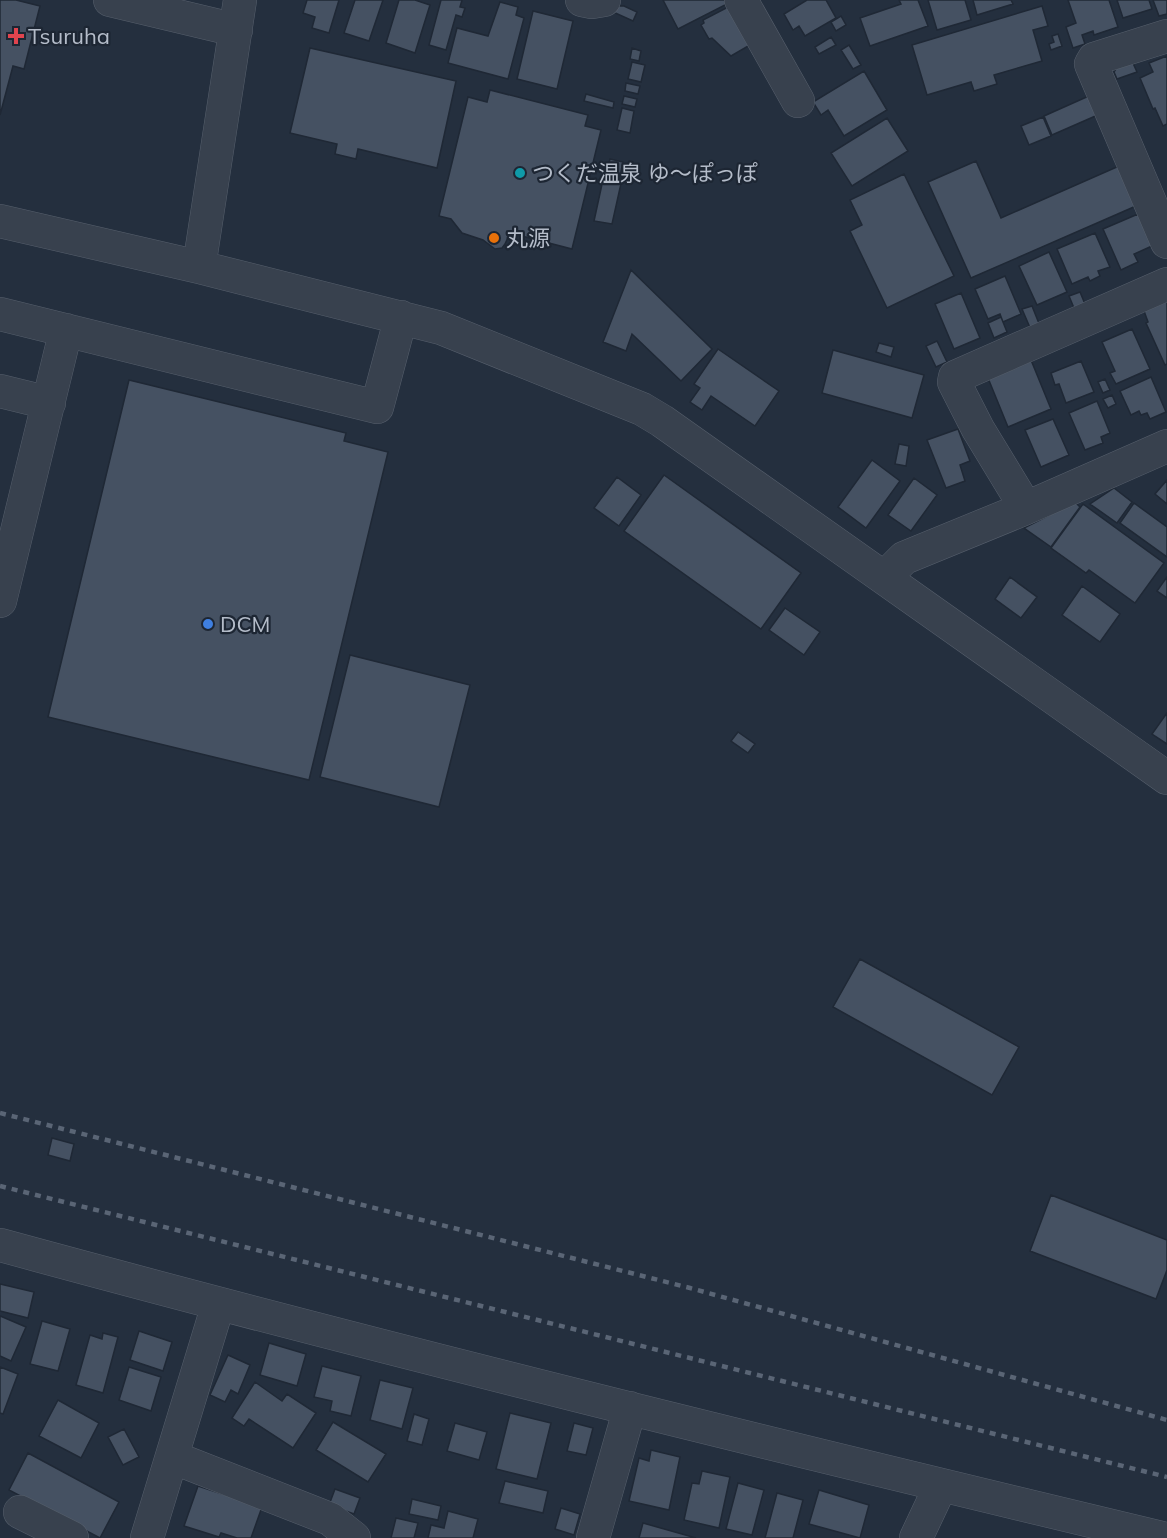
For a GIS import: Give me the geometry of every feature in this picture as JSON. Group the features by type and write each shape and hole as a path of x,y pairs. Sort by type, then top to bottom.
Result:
{"street":[{"path":"110,0 238,15 199,267"},
{"path":"582,0 591,2 604,0"},
{"path":"741,0 798,101"},
{"path":"1164,229 1091,64 1094,59 1167,36"},
{"path":"0,221 401,317 450,332 624,401 662,421 1167,778"},
{"path":"1026,508 978,429 954,382 956,377 1167,284"},
{"path":"0,314 377,407 401,317"},
{"path":"0,601 66,330"},
{"path":"0,391 49,403"},
{"path":"885,577 904,558 1167,446"},
{"path":"0,1245 218,1305 941,1485 1111,1532 1162,1538"},
{"path":"147,1538 218,1305"},
{"path":"593,1538 630,1408"},
{"path":"172,1457 330,1519 354,1538"},
{"path":"916,1538 941,1485"},
{"path":"20,1512 72,1538"}],"building":[{"name":"Tsuruha","path":"0,0 16,0 40,6 24,69 13,66 0,115"},
{"path":"307,0 339,0 329,33 312,28 315,17 303,13"},
{"path":"355,0 383,0 369,41 344,33"},
{"path":"399,0 415,0 430,5 415,53 386,43"},
{"path":"441,0 462,0 460,7 465,8 462,17 456,15 446,50 429,45"},
{"path":"663,0 725,0 727,4 678,29"},
{"path":"807,0 826,0 836,18 805,36 799,26 793,30 784,14"},
{"path":"899,0 918,0 928,26 870,46 860,18 901,4"},
{"path":"928,0 965,0 971,20 937,30"},
{"path":"973,0 1011,0 1013,4 977,15"},
{"path":"1068,0 1109,0 1118,27 1094,35 1093,31 1082,35 1085,44 1073,48 1066,27 1076,23"},
{"path":"1117,0 1149,0 1152,9 1123,18"},
{"path":"1153,0 1167,0 1167,14 1159,16"},
{"path":"500,2 518,7 516,15 524,18 508,79 448,63 457,28 488,36"},
{"path":"616,6 624,6 637,12 633,21 613,12"},
{"path":"730,6 750,45 731,56 712,38 709,39 701,25 704,23 703,20"},
{"path":"1042,6 1048,26 1033,30 1042,61 994,75 997,84 974,91 971,82 927,95 912,45"},
{"path":"533,11 573,21 557,89 517,79"},
{"path":"841,16 846,25 836,31 831,22"},
{"path":"1058,34 1062,46 1051,50 1049,44 1054,42 1052,36"},
{"path":"831,37 836,45 819,54 815,47"},
{"path":"849,45 861,65 853,69 841,50"},
{"path":"310,48 456,81 437,168 358,149 356,159 335,154 337,144 290,133"},
{"path":"632,48 641,51 639,61 630,59"},
{"path":"1167,56 1167,124 1163,126 1140,78 1153,72 1149,63"},
{"path":"1132,61 1137,72 1117,79 1114,72 1117,67"},
{"path":"632,62 645,65 641,82 628,79"},
{"path":"864,71 887,110 844,136 828,110 821,115 813,102"},
{"path":"626,83 640,86 638,94 625,91"},
{"name":"つくだ温泉 ゆ～ぽっぽ","path":"490,90 588,115 585,126 601,130 572,249 510,233 502,248 495,249 483,240 462,233 451,219 439,216 468,97 487,102"},
{"path":"586,94 614,102 613,108 584,101"},
{"path":"1091,95 1100,114 1052,135 1044,116"},
{"path":"624,96 637,99 635,107 622,104"},
{"path":"622,108 634,111 630,133 617,130"},
{"path":"1043,117 1051,136 1029,145 1021,126"},
{"path":"887,118 908,151 852,186 831,153"},
{"path":"610,159 623,162 620,176 606,174"},
{"path":"976,161 1001,218 1119,166 1136,206 971,278 928,182"},
{"path":"904,174 954,276 887,308 850,231 862,225 850,200"},
{"path":"604,175 622,179 612,224 594,221"},
{"path":"1138,214 1152,246 1134,254 1138,262 1121,270 1103,229"},
{"path":"1095,233 1110,267 1098,271 1100,276 1090,281 1088,277 1072,284 1057,249"},
{"path":"1049,252 1067,292 1037,305 1019,266"},
{"path":"631,270 712,349 681,381 632,334 626,351 603,342"},
{"path":"1005,276 1021,314 1003,322 1000,314 988,319 975,289"},
{"path":"1080,292 1085,304 1074,308 1069,296"},
{"path":"961,293 980,338 954,349 935,304"},
{"path":"1167,300 1167,364 1165,365 1146,323 1148,322 1144,311"},
{"path":"1032,306 1040,326 1031,330 1022,309"},
{"path":"1001,317 1007,332 994,338 988,323"},
{"path":"1132,329 1150,369 1116,384 1110,373 1115,371 1102,342"},
{"path":"937,341 947,362 936,367 926,346"},
{"path":"879,343 894,347 891,357 876,352"},
{"path":"718,349 779,391 755,426 711,396 702,410 690,402 700,388 694,384"},
{"path":"833,350 924,375 912,418 822,393"},
{"path":"1031,360 1051,409 1008,427 988,378"},
{"path":"1081,361 1094,392 1066,403 1059,384 1055,385 1051,373"},
{"path":"1151,377 1166,412 1150,419 1147,413 1141,415 1139,411 1131,415 1120,391"},
{"path":"1105,379 1110,390 1103,393 1098,382"},
{"name":"DCM","path":"129,380 346,433 344,441 388,452 309,780 48,717"},
{"path":"1112,395 1116,404 1108,408 1103,399"},
{"path":"1097,401 1110,433 1101,437 1103,443 1085,450 1069,413"},
{"path":"1053,419 1069,455 1041,467 1025,430"},
{"path":"958,429 970,461 960,465 965,481 946,488 927,440"},
{"path":"899,444 909,446 906,466 895,464"},
{"path":"872,460 900,481 866,528 838,507"},
{"path":"664,475 801,573 761,629 624,531"},
{"path":"617,477 641,495 619,526 594,508"},
{"path":"914,478 937,495 911,531 888,515"},
{"path":"1167,480 1167,504 1155,494"},
{"path":"1114,488 1132,502 1117,523 1090,504"},
{"path":"1075,502 1080,507 1051,547 1024,528"},
{"path":"1134,503 1167,527 1167,557 1120,523"},
{"path":"1083,504 1164,563 1135,603 1089,570 1086,573 1051,548"},
{"path":"1010,577 1037,597 1021,618 995,599"},
{"path":"1167,577 1167,598 1157,591"},
{"path":"1082,586 1120,614 1100,642 1062,615"},
{"path":"785,608 820,632 804,655 769,630"},
{"path":"350,655 470,685 439,807 320,777"},
{"path":"1167,713 1167,744 1152,734"},
{"path":"738,732 755,744 748,753 731,741"},
{"path":"860,959 1019,1047 992,1095 833,1007"},
{"path":"52,1138 74,1144 70,1161 48,1155"},
{"path":"1051,1195 1167,1240 1167,1270 1156,1299 1030,1251"},
{"path":"0,1284 34,1292 28,1318 0,1311"},
{"path":"0,1316 26,1327 11,1361 0,1356"},
{"path":"42,1321 70,1329 58,1371 30,1364"},
{"path":"139,1331 172,1342 163,1371 130,1360"},
{"path":"103,1333 118,1337 103,1393 76,1385 90,1335 102,1339"},
{"path":"269,1343 306,1354 297,1386 260,1375"},
{"path":"228,1355 250,1365 238,1394 231,1390 225,1402 210,1395"},
{"path":"322,1366 361,1376 351,1416 330,1411 332,1401 314,1397"},
{"path":"0,1367 18,1374 3,1414 0,1413"},
{"path":"129,1367 161,1377 151,1411 119,1400"},
{"path":"380,1380 413,1388 402,1429 370,1420"},
{"path":"255,1382 282,1401 287,1394 316,1413 293,1448 249,1419 244,1426 232,1418"},
{"path":"58,1400 99,1423 81,1458 39,1436"},
{"path":"510,1413 551,1423 537,1479 496,1469"},
{"path":"414,1414 429,1419 422,1445 407,1441"},
{"path":"333,1422 386,1454 368,1482 316,1450"},
{"path":"455,1423 487,1432 479,1460 447,1451"},
{"path":"574,1423 593,1428 586,1455 567,1451"},
{"path":"124,1429 139,1457 123,1465 108,1437"},
{"path":"651,1450 680,1457 669,1510 629,1501 639,1458 649,1461"},
{"path":"28,1453 119,1502 100,1538 9,1490"},
{"path":"702,1471 730,1477 719,1528 684,1520 692,1483 699,1484"},
{"path":"505,1481 548,1491 543,1513 499,1503"},
{"path":"738,1483 764,1490 752,1535 726,1529"},
{"path":"198,1486 262,1507 251,1538 237,1538 221,1533 219,1537 184,1526"},
{"path":"335,1489 360,1498 354,1514 329,1505"},
{"path":"819,1490 869,1505 860,1538 809,1524"},
{"path":"777,1493 803,1500 793,1538 765,1538"},
{"path":"412,1499 441,1506 438,1520 409,1514"},
{"path":"561,1508 580,1514 574,1535 555,1529"},
{"path":"448,1511 478,1519 473,1538 428,1538 431,1525 444,1528"},
{"path":"396,1518 418,1523 414,1538 391,1538"},
{"path":"643,1523 696,1538 639,1538"}],"railway":[{"path":"0,1113 690,1288 1167,1420"},
{"path":"0,1186 1167,1477"}],"place":[{"name":"Tsuruha","path":"16,36"},
{"name":"つくだ温泉 ゆ～ぽっぽ","path":"520,173"},
{"name":"丸源","path":"494,238"},
{"name":"DCM","path":"208,624"}]}
